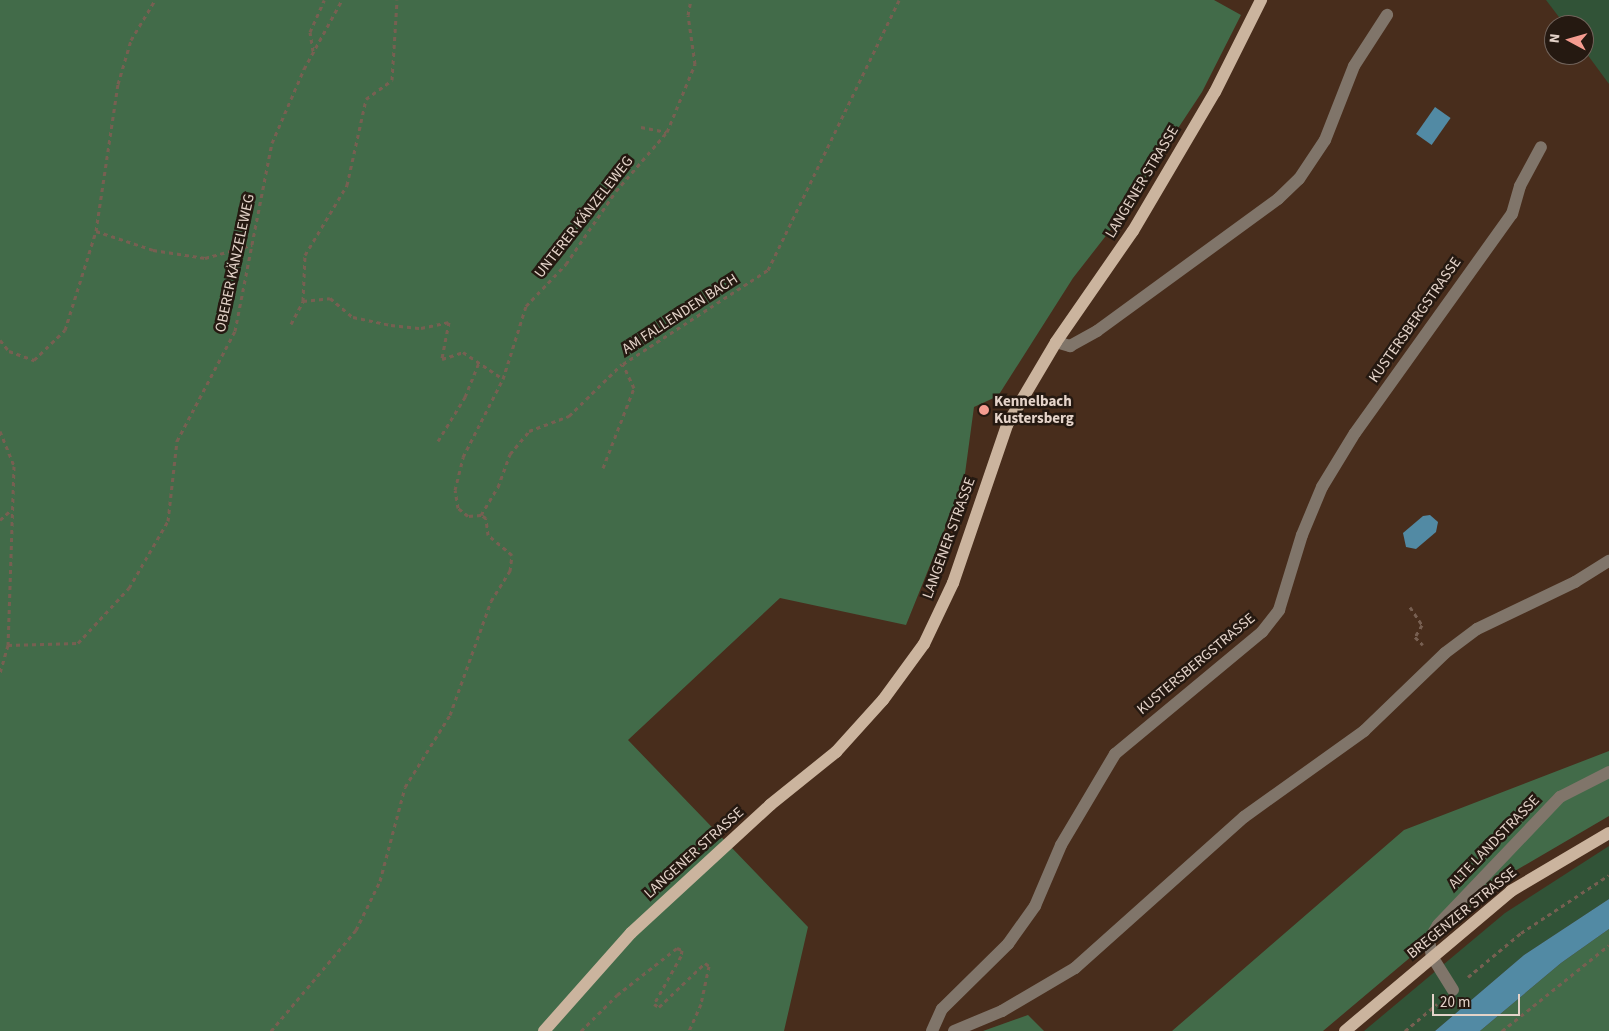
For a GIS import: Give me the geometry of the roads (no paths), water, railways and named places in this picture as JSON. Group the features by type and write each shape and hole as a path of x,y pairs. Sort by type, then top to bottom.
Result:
{"main road":[{"name":"LANGENER STRASSE","path":"544,1031 631,933 770,805 836,752 883,700 924,644 953,583 1007,425 1056,342 1133,231 1215,92 1261,0"},
{"name":"BREGENZER STRASSE","path":"1345,1031 1511,891 1609,833"}],"street":[{"path":"1056,342 1070,346 1097,331 1278,199 1299,179 1325,140 1354,66 1387,15"},
{"name":"KUSTERSBERGSTRASSE","path":"932,1031 942,1009 1008,944 1035,906 1075,819 1115,754 1262,632 1279,610 1302,535 1322,487 1355,433 1512,214 1520,186 1541,147"},
{"path":"954,1031 1002,1011 1075,968 1244,817 1379,718 1438,660 1478,629 1575,582 1609,561"},
{"name":"ALTE LANDSTRASSE","path":"1432,957 1429,940 1438,925 1553,804 1560,797 1609,772"},
{"path":"1432,957 1453,990"}],"water":[{"path":"1435,107 1451,118 1432,145 1416,134"},
{"path":"1430,515 1438,522 1436,532 1416,549 1406,547 1403,533 1423,516"},
{"path":"1609,899 1609,929 1561,963 1480,1031 1435,1031 1524,955"}],"place":[{"name":"Kennelbach Kustersberg","path":"984,410"}]}
